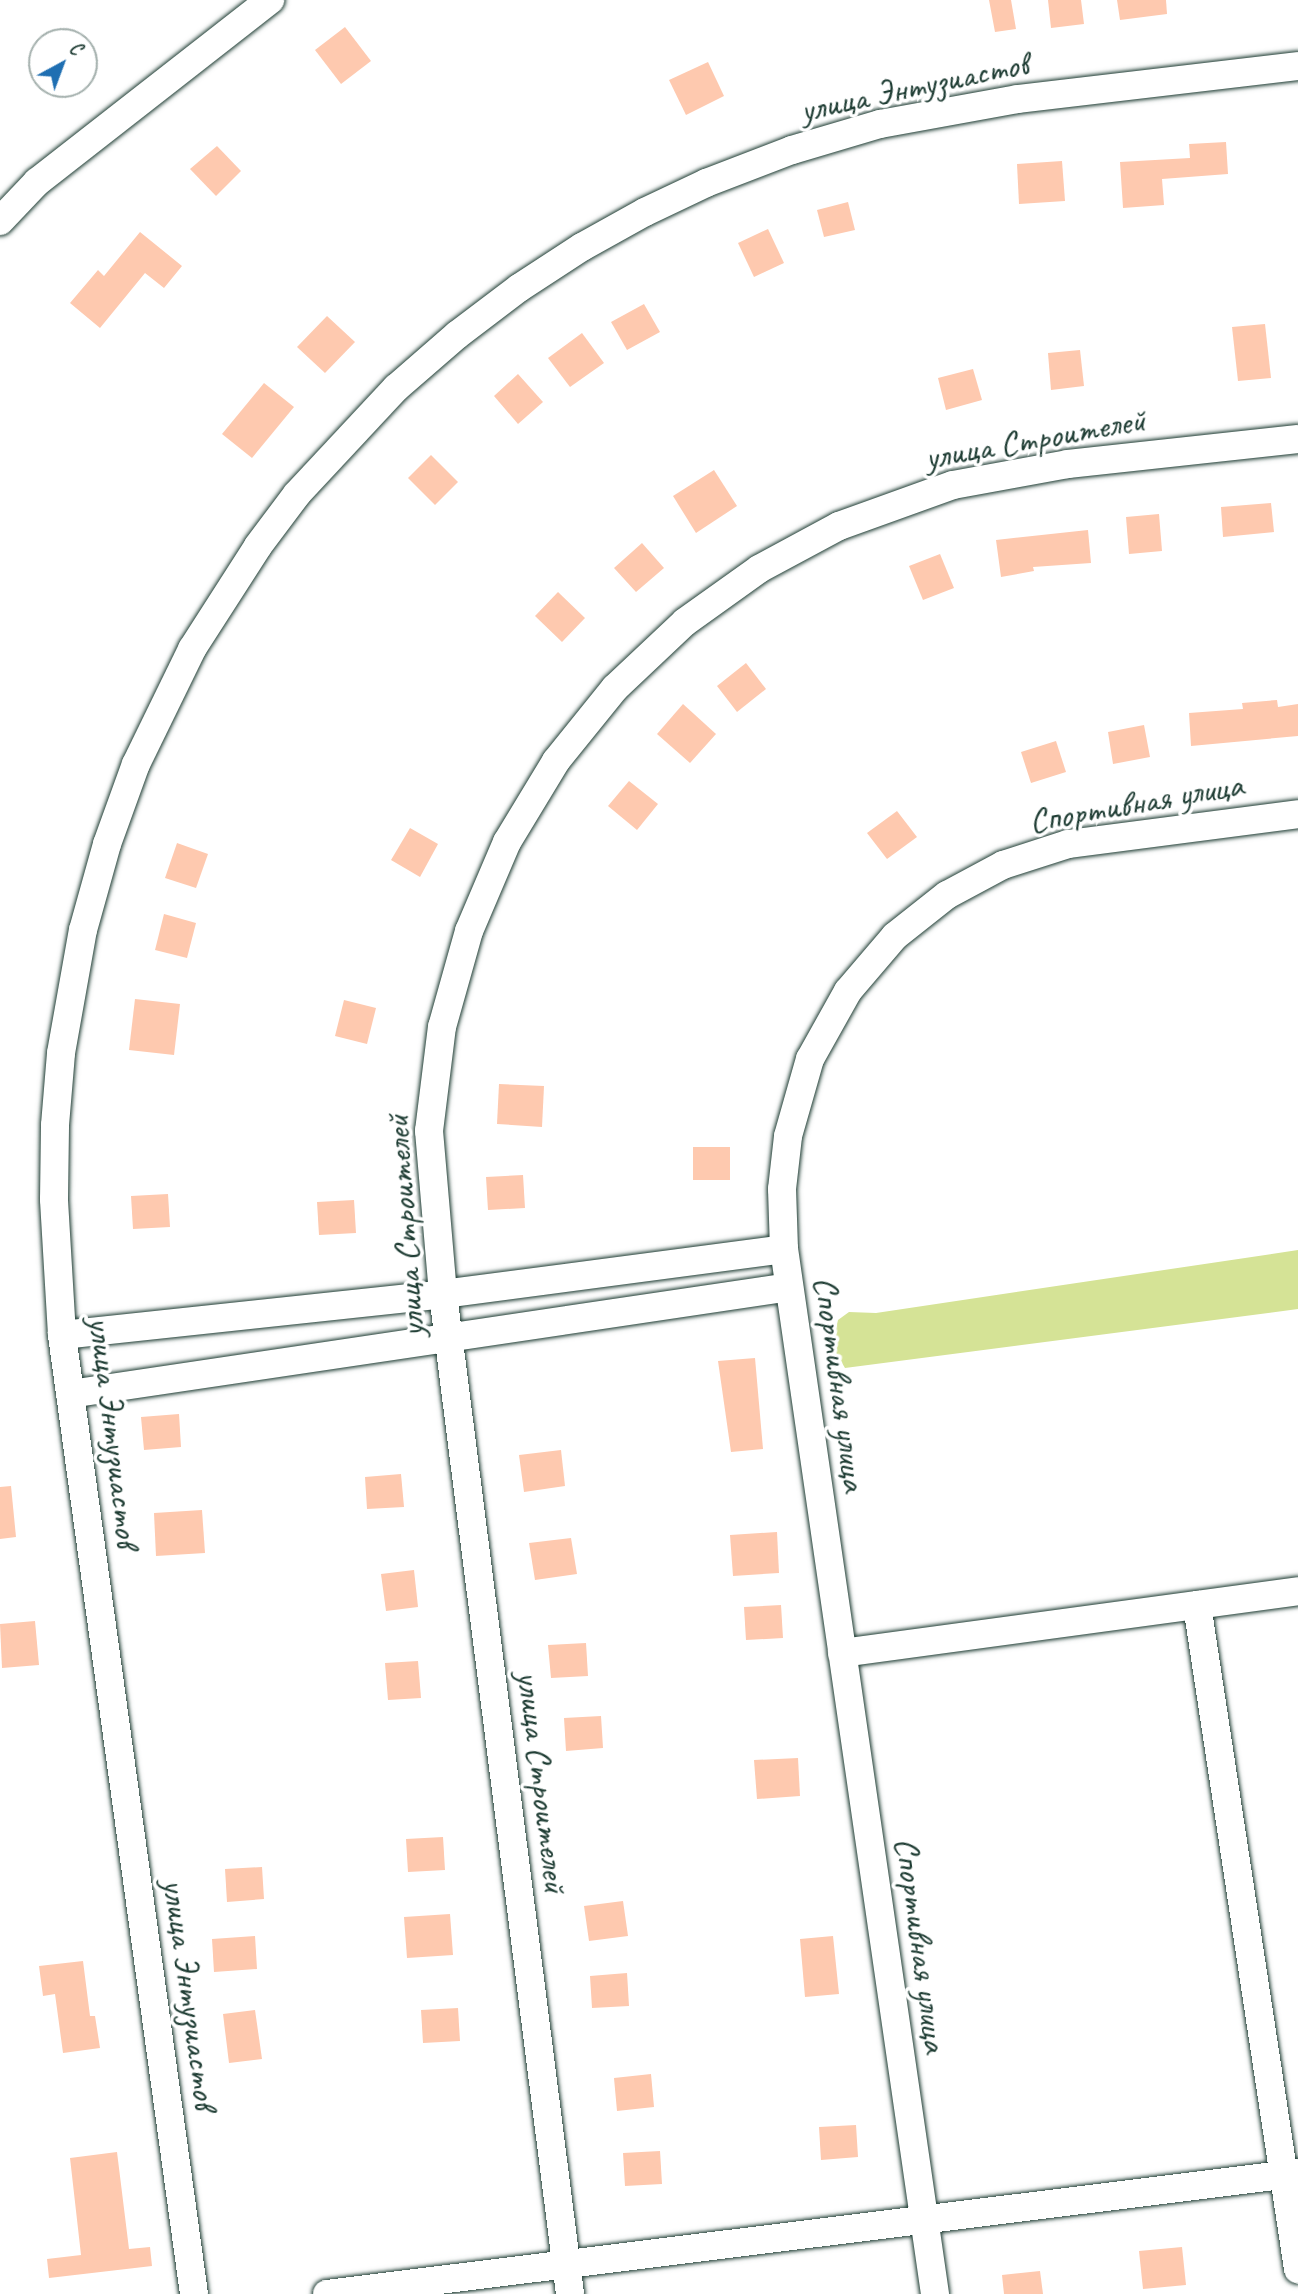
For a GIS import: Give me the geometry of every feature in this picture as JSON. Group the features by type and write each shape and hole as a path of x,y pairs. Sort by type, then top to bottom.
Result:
{"street":[{"path":"0,221 37,182 270,0"},
{"name":"улица Энтузиастов","path":"194,2294 62,1335 54,1199 55,1125 61,1053 83,930 107,844 136,764 192,649 258,546 337,448 426,361 519,288 582,247 706,183 792,150 880,124 1018,99 1298,66"},
{"name":"улица Строителей","path":"570,2294 448,1336 429,1131 442,1027 469,931 507,842 556,761 615,688 685,622 759,569 839,526 953,485 1068,464 1298,439"},
{"name":"Спортивная улица","path":"935,2294 789,1287 782,1189 788,1136 810,1059 848,991 895,936 947,895 992,871 1068,844 1298,814"},
{"path":"62,1335 443,1294 785,1249"},
{"path":"70,1394 789,1287"},
{"path":"842,1653 1298,1591"},
{"path":"1197,1605 1291,2174 1298,2269"},
{"path":"327,2294 1291,2174"}],"green space":[{"path":"1298,1250 1298,1309 845,1368 832,1346 838,1320 849,1312 876,1313"}],"building":[{"path":"989,0 1011,0 1016,29 995,32"},
{"path":"1048,0 1081,0 1084,24 1051,28"},
{"path":"1117,0 1166,0 1167,14 1120,20"},
{"path":"345,27 371,61 341,84 315,50"},
{"path":"708,62 724,96 686,115 669,80"},
{"path":"1226,142 1228,174 1162,179 1164,205 1123,208 1120,162 1190,158 1189,144"},
{"path":"217,146 241,171 216,196 190,169"},
{"path":"1062,161 1065,201 1019,204 1017,164"},
{"path":"848,202 855,230 824,237 817,210"},
{"path":"768,229 784,263 754,277 738,243"},
{"path":"140,232 182,266 164,288 145,273 100,328 70,303 98,270 104,276"},
{"path":"644,304 660,332 627,350 611,322"},
{"path":"327,316 355,342 325,373 297,347"},
{"path":"1265,324 1271,378 1238,381 1232,327"},
{"path":"582,333 604,363 570,387 548,358"},
{"path":"1080,350 1084,386 1051,390 1048,353"},
{"path":"973,369 982,400 946,410 938,378"},
{"path":"518,374 543,402 518,424 494,396"},
{"path":"264,383 294,407 252,458 222,434"},
{"path":"431,455 458,482 435,505 408,478"},
{"path":"714,470 737,506 696,533 673,496"},
{"path":"1271,503 1274,532 1223,537 1221,507"},
{"path":"1159,514 1162,551 1129,554 1126,517"},
{"path":"1088,530 1091,563 1033,567 1034,571 1001,577 996,540"},
{"path":"642,543 664,568 636,592 614,568"},
{"path":"940,554 954,588 923,600 909,566"},
{"path":"558,592 585,618 562,642 535,616"},
{"path":"746,663 766,689 737,712 717,686"},
{"path":"1277,700 1278,707 1298,704 1298,736 1191,746 1189,713 1243,709 1242,703"},
{"path":"683,704 716,734 690,763 657,734"},
{"path":"1144,725 1150,757 1113,764 1108,732"},
{"path":"1056,741 1066,772 1031,783 1021,752"},
{"path":"629,781 658,804 637,830 608,806"},
{"path":"897,811 917,837 887,859 867,833"},
{"path":"410,828 438,844 420,877 391,860"},
{"path":"177,843 208,854 196,888 165,878"},
{"path":"164,914 196,923 187,958 155,950"},
{"path":"135,999 180,1004 174,1055 129,1050"},
{"path":"344,1000 376,1008 367,1044 335,1036"},
{"path":"499,1084 544,1086 542,1127 497,1124"},
{"path":"693,1147 730,1147 730,1180 693,1180"},
{"path":"523,1175 525,1208 488,1210 486,1177"},
{"path":"168,1194 170,1227 133,1229 131,1196"},
{"path":"354,1200 356,1233 319,1235 317,1202"},
{"path":"755,1358 763,1449 731,1452 718,1361"},
{"path":"179,1414 181,1447 144,1450 141,1417"},
{"path":"561,1450 565,1486 524,1492 519,1455"},
{"path":"401,1474 404,1507 367,1509 365,1477"},
{"path":"11,1486 16,1537 0,1539 0,1487"},
{"path":"202,1510 205,1553 156,1556 154,1513"},
{"path":"777,1532 779,1573 733,1576 730,1535"},
{"path":"571,1538 577,1574 535,1580 529,1543"},
{"path":"414,1570 418,1607 386,1611 381,1574"},
{"path":"781,1605 783,1638 746,1640 744,1607"},
{"path":"35,1621 39,1665 2,1668 0,1624"},
{"path":"586,1643 588,1676 551,1678 548,1645"},
{"path":"418,1661 421,1698 388,1700 385,1663"},
{"path":"601,1716 603,1748 566,1751 564,1718"},
{"path":"798,1758 800,1796 757,1799 754,1760"},
{"path":"443,1837 445,1870 408,1872 406,1839"},
{"path":"262,1867 264,1899 227,1902 225,1869"},
{"path":"623,1901 628,1936 589,1941 584,1906"},
{"path":"450,1914 453,1955 407,1958 404,1917"},
{"path":"255,1936 257,1969 214,1972 212,1939"},
{"path":"833,1936 839,1994 805,1997 800,1939"},
{"path":"83,1961 90,2016 95,2016 100,2048 63,2053 55,1994 43,1996 39,1966"},
{"path":"627,1973 629,2006 592,2008 590,1976"},
{"path":"458,2008 460,2041 423,2043 421,2010"},
{"path":"255,2010 262,2059 229,2063 223,2014"},
{"path":"651,2074 654,2107 617,2111 614,2078"},
{"path":"856,2125 858,2157 821,2160 819,2127"},
{"path":"660,2151 662,2184 625,2186 623,2153"},
{"path":"117,2152 129,2249 150,2247 152,2266 49,2278 47,2259 81,2255 70,2158"},
{"path":"1182,2247 1186,2285 1143,2289 1139,2251"},
{"path":"1040,2271 1043,2294 1004,2294 1002,2275"}]}
